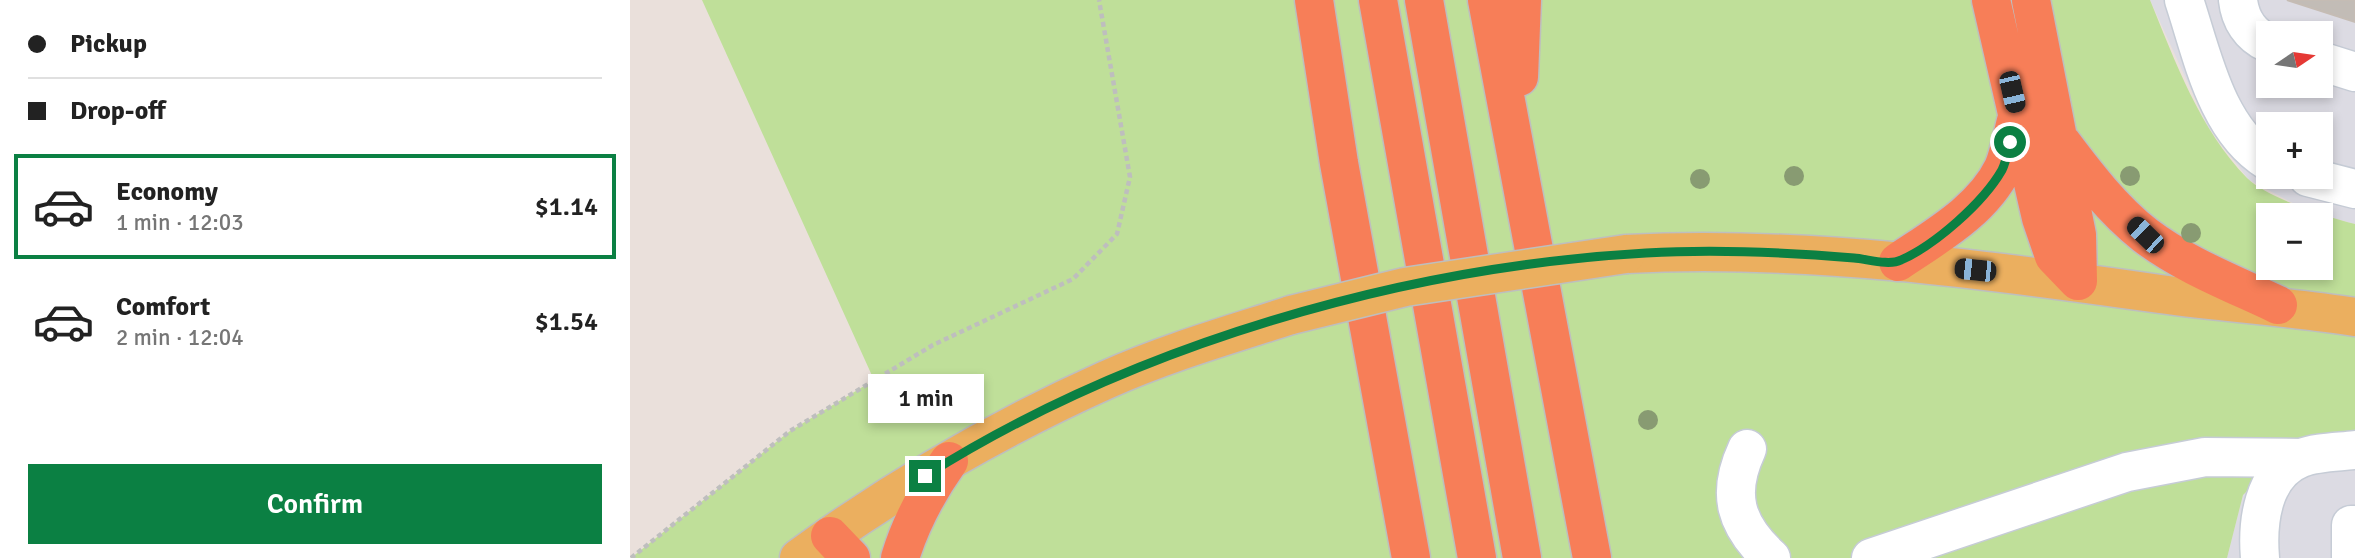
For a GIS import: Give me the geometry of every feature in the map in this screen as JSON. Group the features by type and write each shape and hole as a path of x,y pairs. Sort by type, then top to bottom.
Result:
{"highway":[{"path":"1314,0 1339,163 1411,558"},
{"path":"1378,0 1477,558"},
{"path":"1424,0 1522,558"},
{"path":"1488,0 1592,558"},
{"path":"1522,0 1518,51 1522,180"},
{"path":"1991,0 2041,218 2054,256 2078,281"},
{"path":"2031,0 2077,234 2078,281"},
{"path":"1898,262 1942,232 1982,198 2003,168 2017,115"},
{"path":"2057,136 2084,173 2145,235 2199,267 2278,305"},
{"path":"901,558 908,533 925,495 948,461"},
{"path":"1400,502 1406,558"}],"main road":[{"path":"824,550 948,461 1107,380 1183,349 1291,315 1405,287 1626,254 1699,250 1782,252 2078,281 2355,317"}],"street":[{"path":"2184,0 2213,88 2245,142 2256,151"},
{"path":"2238,0 2240,16 2249,31 2256,35"},
{"path":"2333,65 2355,72"},
{"path":"2333,183 2355,189"},
{"path":"1747,449 1738,469 1733,493 1752,541 1771,558"},
{"path":"1871,558 2127,472 2205,457 2301,458 2355,450"},
{"path":"2260,558 2260,511 2270,488 2285,469 2301,458"},
{"path":"2351,558 2351,525 2355,525"}],"path":[{"path":"631,558 790,431 933,345 1073,279 1117,234 1130,177 1099,0"}],"shaded area":[{"path":"2150,0 2355,0 2355,224 2333,218 2333,203 2293,203 2266,189 2333,189 2333,112 2256,112 2256,184 2249,180 2208,127"},
{"path":"2355,432 2355,558 2227,558 2243,495 2300,439"}],"green space":[{"path":"702,0 2150,0 2190,94 2216,139 2230,159 2256,185 2256,189 2262,189 2291,203 2256,203 2256,280 2333,280 2333,217 2355,224 2355,432 2300,439 2243,495 2227,558 631,558 790,431 874,380"}],"building":[{"path":"2287,0 2355,0 2355,22"}],"route":[{"path":"925,476 1034,415 1107,380 1183,349 1291,315 1405,287 1515,268 1626,254 1699,250 1782,252 1898,262 1942,232 1982,198 2003,168 2010,142"}]}
